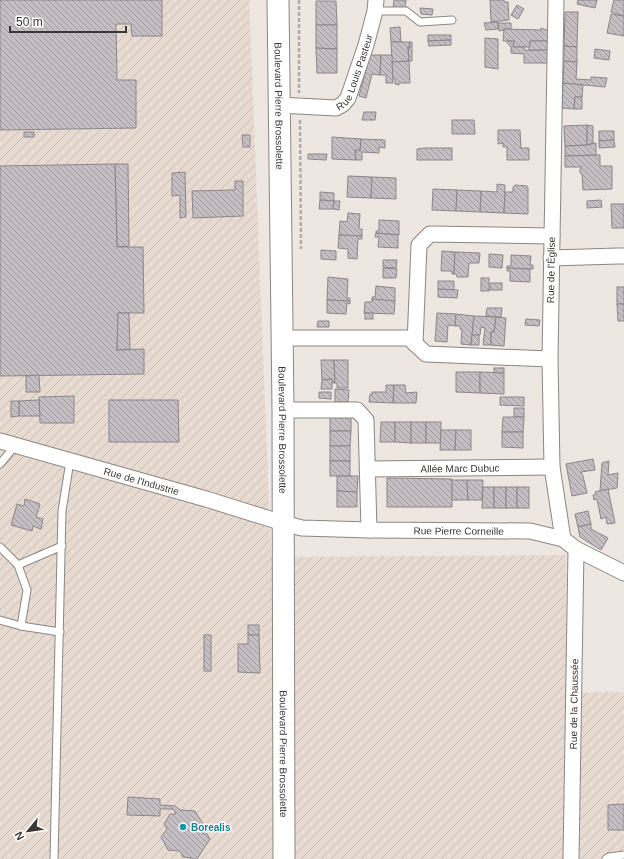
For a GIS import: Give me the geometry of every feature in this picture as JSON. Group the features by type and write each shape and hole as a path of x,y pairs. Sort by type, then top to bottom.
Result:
{"main road":[{"name":"Boulevard Pierre Brossolette","path":"278,0 283,410 284,859"}],"street":[{"name":"Rue de l'Église","path":"556,0 550,359 552,467 562,539"},
{"name":"Rue Louis Pasteur","path":"279,105 336,108 343,104 348,98 366,44 375,6"},
{"path":"415,344 420,245 430,234 552,236"},
{"path":"551,258 624,256"},
{"path":"282,338 409,338 426,354 550,359"},
{"path":"283,410 356,410 366,420 369,530"},
{"name":"Rue de l'Industrie","path":"0,441 206,499 283,523"},
{"name":"Allée Marc Dubuc","path":"368,469 552,467"},
{"name":"Rue Pierre Corneille","path":"283,523 302,528 530,531 562,539 576,550 624,573"},
{"name":"Rue de la Chaussée","path":"571,859 576,550"}],"lane":[{"path":"375,6 406,11 420,22 452,20"},
{"path":"0,464 16,445"},
{"path":"54,859 62,511 70,461"},
{"path":"18,565 62,546"},
{"path":"0,547 18,565 27,590 21,626"},
{"path":"0,620 21,626 60,632"},
{"path":"606,859 609,857 624,855"}],"shaded area":[{"path":"0,0 249,0 271,557 566,555 567,693 624,692 624,859 0,859"}],"building":[{"path":"0,0 162,0 162,36 132,36 131,24 116,24 117,80 136,80 136,128 0,130"},
{"path":"394,0 406,0 405,8 393,8"},
{"path":"490,0 504,0 504,2 508,2 509,20 491,22"},
{"path":"578,0 597,0 595,8 577,4"},
{"path":"614,0 624,0 624,16 611,12"},
{"path":"316,1 336,1 337,25 316,25"},
{"path":"517,5 524,9 518,19 511,15"},
{"path":"420,8 433,9 432,15 421,14"},
{"path":"565,12 578,12 577,47 564,46"},
{"path":"611,14 624,16 624,36 607,33"},
{"path":"498,22 498,29 486,30 484,23"},
{"path":"498,23 511,23 511,29 499,31"},
{"path":"316,25 337,25 337,49 316,48"},
{"path":"400,27 401,42 391,42 390,28"},
{"path":"541,28 549,30 548,41 530,41 530,47 513,47 514,41 503,41 504,29 541,30"},
{"path":"428,35 451,35 451,40 428,41"},
{"path":"485,38 498,39 498,69 485,67"},
{"path":"451,40 451,45 429,46 428,41"},
{"path":"508,41 514,41 513,47 524,47 525,50 548,50 548,63 524,63 524,54 511,53 511,46 507,43"},
{"path":"530,41 548,41 548,50 529,50"},
{"path":"391,42 409,42 409,61 392,62"},
{"path":"409,42 412,42 412,61 409,61"},
{"path":"564,46 577,47 577,62 564,61"},
{"path":"316,48 337,49 337,73 317,73"},
{"path":"595,49 610,51 609,60 594,58"},
{"path":"370,55 381,55 380,75 372,74 366,98 359,96"},
{"path":"381,55 392,55 393,83 386,83 386,75 380,75"},
{"path":"409,61 410,83 399,83 399,85 395,84 395,79 393,79 392,62"},
{"path":"564,61 577,62 576,79 591,80 591,77 607,78 605,87 563,83"},
{"path":"563,83 583,85 582,97 575,97 574,109 562,108"},
{"path":"575,97 582,97 582,109 574,109"},
{"path":"364,112 376,112 375,120 362,120"},
{"path":"452,120 474,120 475,134 452,134"},
{"path":"587,125 587,145 565,146 564,126"},
{"path":"587,125 593,126 593,143 587,145"},
{"path":"498,130 520,130 521,148 529,148 529,160 507,160 507,147 503,147 503,143 498,144"},
{"path":"599,131 614,131 614,140 599,141"},
{"path":"24,132 34,132 34,137 24,137"},
{"path":"242,135 250,135 250,147 243,147"},
{"path":"332,137 361,139 360,151 355,150 356,160 332,159"},
{"path":"361,139 385,140 385,148 379,147 379,153 362,152 362,160 356,160 355,150 360,151"},
{"path":"614,140 615,147 599,148 599,141"},
{"path":"596,143 596,155 565,156 565,146"},
{"path":"452,148 452,160 417,160 417,149"},
{"path":"308,154 327,154 326,160 308,159"},
{"path":"600,155 600,166 612,166 612,189 583,190 582,174 580,173 580,169 582,167 565,167 565,156"},
{"path":"115,164 128,164 129,246 117,247"},
{"path":"115,164 117,247 143,247 144,313 118,313 117,350 144,349 144,374 0,376 0,166"},
{"path":"185,172 186,217 180,218 180,195 172,196 172,173"},
{"path":"348,176 372,177 371,198 347,197"},
{"path":"372,177 396,178 396,199 371,198"},
{"path":"235,181 243,181 243,216 193,218 192,191 235,190"},
{"path":"497,184 505,185 504,213 480,212 481,191 497,192"},
{"path":"515,185 527,186 528,188 528,214 504,213 505,192 513,192 513,187"},
{"path":"433,189 457,190 456,211 432,210"},
{"path":"457,190 481,191 480,212 456,211"},
{"path":"320,192 334,193 334,201 320,200"},
{"path":"320,200 334,201 333,209 319,209"},
{"path":"601,200 602,207 587,208 587,201"},
{"path":"334,201 340,201 339,210 333,209"},
{"path":"611,204 624,204 624,228 612,228"},
{"path":"348,213 360,214 359,229 362,229 362,236 339,235 340,221 347,222"},
{"path":"379,220 399,221 399,235 376,233 376,231 379,231"},
{"path":"376,233 398,235 398,248 378,247 379,237 375,237"},
{"path":"339,235 362,236 362,239 358,239 357,259 348,258 348,249 338,248"},
{"path":"321,250 336,251 336,260 321,259"},
{"path":"442,251 455,252 454,274 452,274 452,271 441,271"},
{"path":"455,252 480,253 479,263 469,263 468,277 457,277 456,274 454,274"},
{"path":"489,254 503,255 502,268 489,267"},
{"path":"511,255 531,256 530,265 533,265 533,269 507,268 507,266 511,266"},
{"path":"383,260 397,260 396,268 383,267"},
{"path":"383,268 397,269 396,278 383,278"},
{"path":"507,268 530,269 530,282 510,281 510,271 507,271"},
{"path":"328,277 348,279 347,298 350,298 350,301 327,300"},
{"path":"481,278 489,278 489,291 481,291"},
{"path":"438,281 454,281 454,290 438,289"},
{"path":"490,283 502,283 502,290 490,290"},
{"path":"376,286 395,288 395,301 372,300 372,297 375,297"},
{"path":"617,287 624,287 624,304 617,304"},
{"path":"438,289 458,290 457,298 438,297"},
{"path":"372,299 395,301 394,314 364,313 365,302 372,302"},
{"path":"327,300 350,301 350,304 347,303 346,314 327,313"},
{"path":"617,304 624,304 624,321 618,321"},
{"path":"487,308 502,308 501,317 486,316"},
{"path":"118,313 129,313 130,349 117,350"},
{"path":"365,313 373,313 373,319 365,319"},
{"path":"437,313 456,314 455,326 448,325 447,342 435,341"},
{"path":"456,314 474,316 471,345 461,344 462,329 460,329 460,326 455,326"},
{"path":"474,316 496,317 494,332 491,332 491,345 483,345 485,328 481,327 480,335 472,335"},
{"path":"496,317 506,318 504,346 491,345 491,332 494,332"},
{"path":"526,319 540,320 539,326 525,325"},
{"path":"318,321 329,321 329,327 317,327"},
{"path":"472,335 479,335 479,345 471,345"},
{"path":"321,360 334,360 335,383 332,383 332,379 322,380"},
{"path":"334,360 348,360 348,388 337,388 337,383 335,383"},
{"path":"494,368 504,368 504,373 494,373"},
{"path":"456,372 480,372 480,393 456,392"},
{"path":"480,372 504,373 504,394 480,393"},
{"path":"39,375 40,392 26,392 26,376"},
{"path":"332,379 332,389 321,389 322,380"},
{"path":"386,385 394,385 393,403 369,402 370,394 372,395 372,392 386,392"},
{"path":"394,385 405,385 406,393 417,392 416,403 393,403"},
{"path":"335,389 349,390 348,402 335,402"},
{"path":"319,392 331,392 331,399 319,398"},
{"path":"74,396 74,423 40,423 39,397"},
{"path":"500,397 524,397 524,406 500,405"},
{"path":"39,400 40,416 19,416 19,401"},
{"path":"109,400 178,400 179,442 109,442"},
{"path":"11,401 19,401 19,416 11,417"},
{"path":"514,408 524,408 524,417 514,417"},
{"path":"330,416 351,416 351,431 330,431"},
{"path":"503,417 524,417 523,432 502,432"},
{"path":"381,422 395,422 395,442 380,442"},
{"path":"395,422 411,422 411,443 395,442"},
{"path":"411,422 426,422 426,443 411,443"},
{"path":"426,422 441,422 441,443 426,443"},
{"path":"441,430 456,430 455,450 440,450"},
{"path":"456,430 471,430 471,450 455,450"},
{"path":"330,431 351,431 350,446 330,446"},
{"path":"502,432 523,432 523,448 502,447"},
{"path":"330,446 350,446 350,461 330,461"},
{"path":"593,459 595,470 581,472 587,493 572,496 566,464"},
{"path":"330,461 350,461 350,476 330,476"},
{"path":"609,461 608,475 618,473 617,488 600,491 602,463"},
{"path":"337,476 358,476 357,492 337,491"},
{"path":"387,478 452,479 452,507 387,507"},
{"path":"452,480 467,480 468,500 452,500"},
{"path":"467,480 483,480 482,500 468,500"},
{"path":"483,487 494,487 494,508 482,508"},
{"path":"494,487 506,487 506,508 494,508"},
{"path":"506,487 517,487 517,508 506,508"},
{"path":"517,487 529,487 529,508 517,508"},
{"path":"608,489 615,523 607,524 606,517 601,519 597,499 594,500 593,495 596,494 595,492"},
{"path":"337,491 357,492 357,507 337,507"},
{"path":"25,499 40,504 36,517 43,519 41,529 33,526 32,531 11,525 17,504 24,506"},
{"path":"588,511 591,524 578,527 575,514"},
{"path":"591,524 591,529 608,538 601,550 580,537 578,527"},
{"path":"248,625 259,625 259,635 248,635"},
{"path":"204,635 211,635 211,671 204,671"},
{"path":"248,635 259,635 260,673 238,672 238,644 248,644"},
{"name":"Borealis","path":"128,797 160,799 160,805 175,806 180,810 195,811 203,824 200,829 202,833 207,834 210,839 197,859 183,857 180,851 168,850 161,837 167,829 164,824 170,814 176,813 173,809 160,809 160,816 127,815"},
{"path":"624,804 624,830 608,830 608,805"}],"place":[{"name":"Borealis","path":"183,827"}]}
